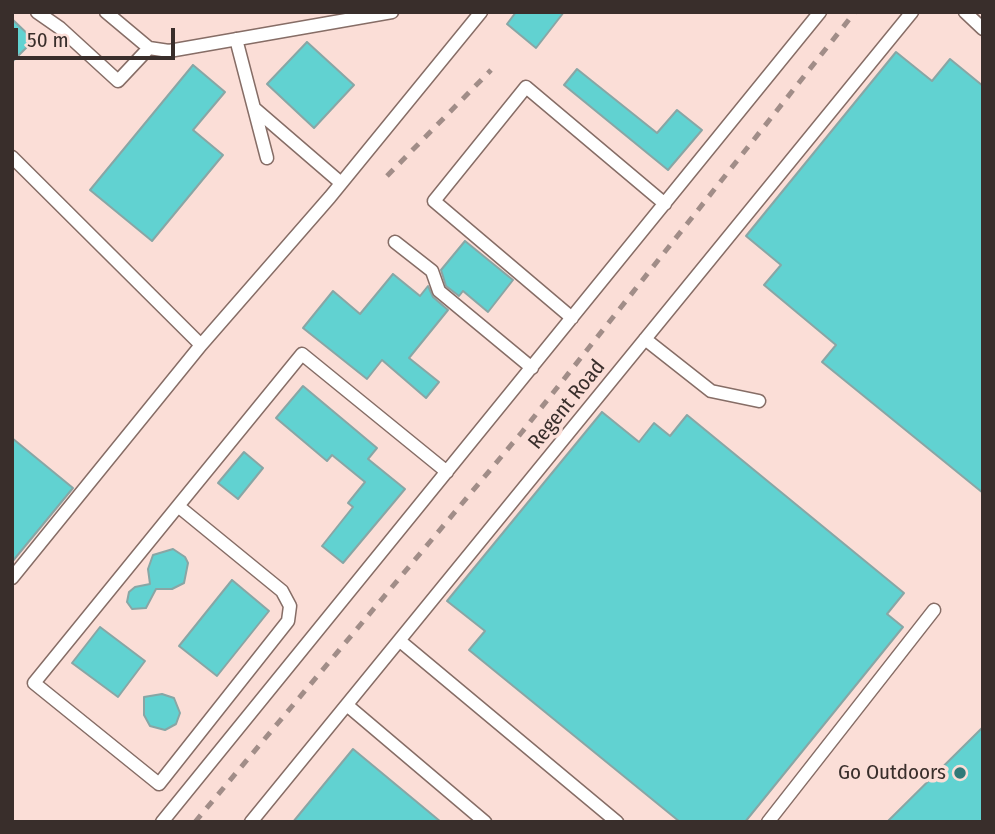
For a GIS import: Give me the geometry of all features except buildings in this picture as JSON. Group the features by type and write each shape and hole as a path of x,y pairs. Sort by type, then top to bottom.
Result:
{"lane":[{"path":"37,12 60,28 118,81 149,48"},
{"path":"106,12 149,48 169,51 392,12"},
{"path":"12,578 201,345 341,183 481,12"},
{"path":"162,822 820,12"},
{"name":"Regent Road","path":"251,822 912,12"},
{"path":"965,12 983,29"},
{"path":"236,39 267,158"},
{"path":"572,318 434,201 526,87 665,204"},
{"path":"254,108 341,183"},
{"path":"12,157 201,345"},
{"path":"395,242 432,271 439,291 532,368"},
{"path":"645,339 711,391 759,401"},
{"path":"178,506 282,591 290,606 288,621 159,784 34,683 178,506 302,354 447,472"},
{"path":"768,822 934,610"},
{"path":"400,641 617,822"},
{"path":"348,706 485,822"}],"railway":[{"path":"195,822 522,432 855,12"},
{"path":"387,176 491,70"}],"place":[{"name":"Go Outdoors","path":"960,773"}]}
